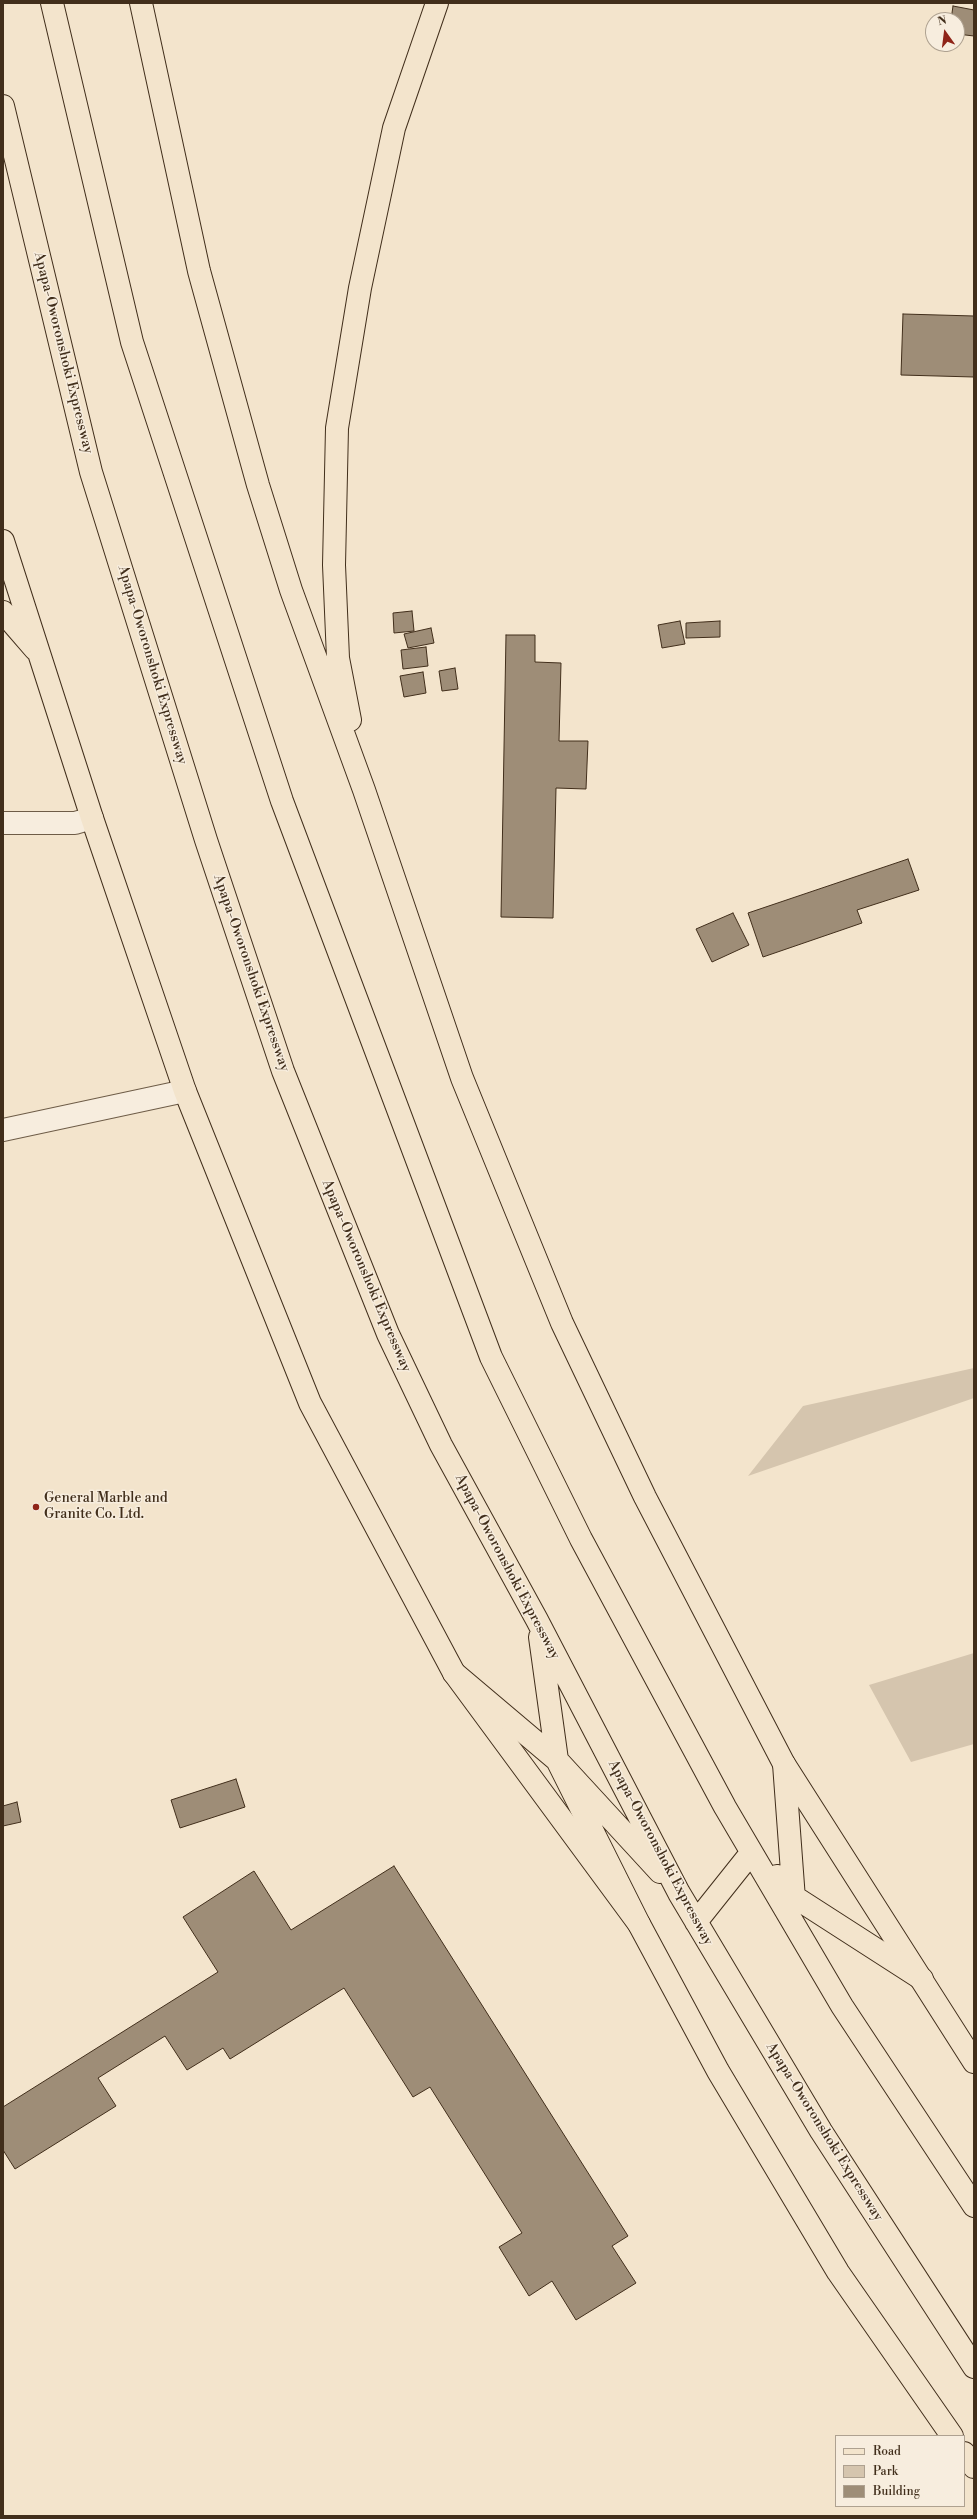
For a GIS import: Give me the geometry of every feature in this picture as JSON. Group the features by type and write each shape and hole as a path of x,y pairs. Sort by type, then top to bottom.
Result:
{"main road":[{"path":"52,3 132,342 282,801 401,1121 491,1357 581,1538 751,1853 842,2006 974,2206"},
{"path":"141,3 199,271 258,485 291,590 364,790 462,1078 562,1323 646,1497 784,1764 974,2062"},
{"path":"364,790 338,658 334,565 337,428 360,288 394,128 437,3"},
{"name":"Apapa-Oworonshoki Expressway","path":"3,106 91,472 206,840 283,1071 388,1334 441,1444 537,1620 679,1893 821,2131 974,2367"},
{"path":"3,541 42,658 92,818 185,1091 310,1403 454,1673 640,1924"},
{"path":"3,612 42,658"},
{"path":"537,1620 557,1760 640,1924 718,2071 838,2272 951,2435"},
{"path":"454,1673 557,1760 679,1893"},
{"path":"784,1764 793,1896"},
{"path":"725,1807 793,1896 842,2006"},
{"path":"696,1922 751,1853"},
{"path":"793,1896 922,1979"},
{"path":"965,2454 974,2467"}],"street":[{"path":"3,823 75,823 92,818"},
{"path":"3,1130 185,1091"}],"green space":[{"path":"974,1368 974,1398 748,1476 803,1406"},
{"path":"974,1653 974,1744 911,1762 869,1685"}],"building":[{"path":"953,6 974,10 974,36 965,35 965,12 952,12"},
{"path":"903,314 974,316 974,377 901,375"},
{"path":"412,611 414,631 394,633 393,613"},
{"path":"680,621 685,644 662,648 658,625"},
{"path":"720,621 720,637 686,638 686,623"},
{"path":"431,628 434,643 408,648 404,634"},
{"path":"506,635 535,635 535,662 561,663 559,741 588,741 586,789 556,788 553,918 501,917"},
{"path":"426,647 428,666 403,669 401,650"},
{"path":"455,668 458,689 442,691 439,671"},
{"path":"423,672 426,693 404,697 400,676"},
{"path":"908,859 919,890 857,910 862,923 763,957 748,913"},
{"path":"733,913 749,945 712,962 696,929"},
{"path":"236,1779 245,1807 180,1828 171,1800"},
{"path":"17,1802 21,1822 3,1826 3,1806"},
{"path":"394,1866 628,2236 612,2246 636,2283 576,2320 552,2281 529,2296 499,2247 522,2233 430,2087 413,2097 344,1988 230,2059 223,2048 187,2070 165,2036 98,2078 116,2106 15,2169 3,2150 3,2107 218,1972 183,1917 254,1871 291,1930"}],"place":[{"name":"General Marble and Granite Co. Ltd.","path":"36,1507"}]}
